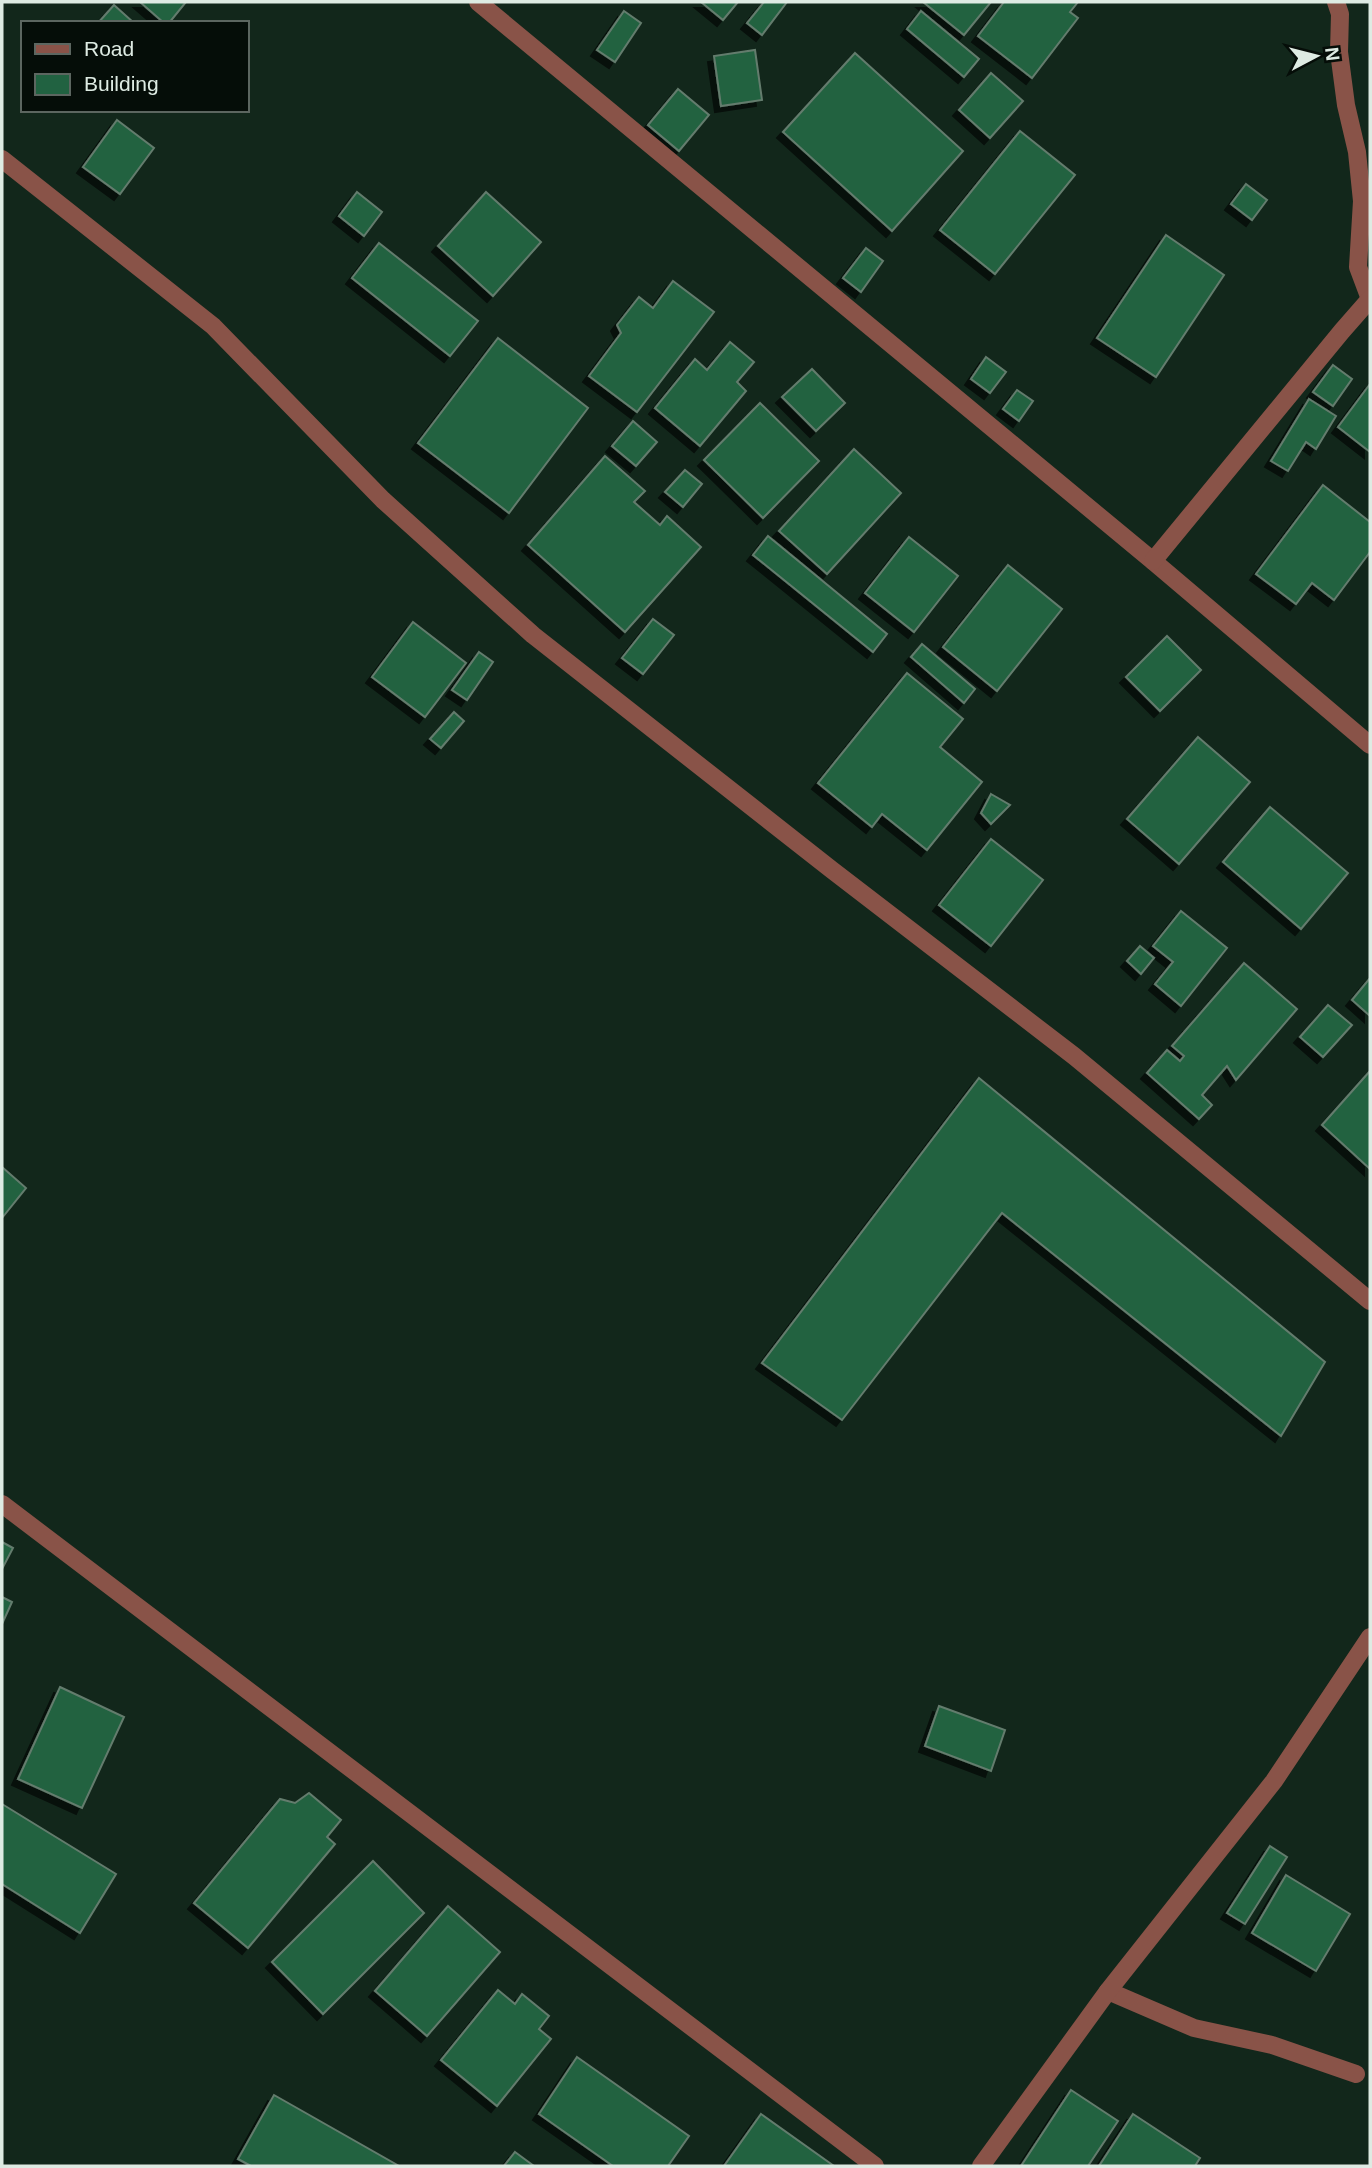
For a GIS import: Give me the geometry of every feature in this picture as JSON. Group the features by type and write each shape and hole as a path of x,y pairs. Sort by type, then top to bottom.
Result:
{"street":[{"path":"483,6 505,2"},
{"path":"1153,561 1370,299 1358,267 1362,201 1357,152 1346,105 1339,52 1340,14 1336,2"},
{"path":"483,6 1153,561 1370,745"},
{"path":"2,159 213,326 383,500 533,635 1074,1056 1370,1301"},
{"path":"2,1504 874,2166"},
{"path":"981,2166 1108,1991 1274,1781 1370,1637"},
{"path":"1108,1991 1194,2028 1272,2045 1356,2074"}],"building":[{"path":"140,2 186,2 171,21 162,21"},
{"path":"701,2 738,2 723,20"},
{"path":"764,2 787,2 762,35 747,23"},
{"path":"923,2 991,2 964,35"},
{"path":"1004,2 1078,2 1070,12 1078,18 1032,78 978,36"},
{"path":"114,5 132,21 100,21"},
{"path":"624,11 641,23 615,62 597,50"},
{"path":"921,11 979,59 964,77 907,29"},
{"path":"755,50 762,100 721,106 714,56"},
{"path":"855,53 963,151 892,231 783,132"},
{"path":"991,73 1023,101 990,138 959,110"},
{"path":"678,89 709,115 679,151 648,125"},
{"path":"117,120 154,148 120,194 83,167"},
{"path":"1020,131 1075,175 995,274 940,230"},
{"path":"1246,184 1267,200 1252,220 1231,204"},
{"path":"357,192 382,212 364,236 339,216"},
{"path":"486,192 541,242 493,296 438,246"},
{"path":"1166,235 1224,275 1156,377 1097,338"},
{"path":"379,243 478,321 450,356 352,278"},
{"path":"866,248 883,261 861,292 843,278"},
{"path":"673,281 714,312 637,412 589,376 621,333 617,325 639,297 653,308"},
{"path":"498,338 588,408 509,513 418,443"},
{"path":"730,342 754,362 737,382 746,391 700,446 655,408 695,359 707,370"},
{"path":"986,357 1006,372 990,393 971,379"},
{"path":"1333,365 1352,379 1333,406 1313,392"},
{"path":"812,369 845,403 816,431 782,397"},
{"path":"1370,384 1370,452 1338,427"},
{"path":"1017,390 1033,401 1019,421 1003,409"},
{"path":"1309,399 1336,416 1316,449 1306,442 1288,471 1271,461"},
{"path":"760,403 819,461 763,518 704,460"},
{"path":"633,421 657,442 636,466 612,446"},
{"path":"854,449 901,493 827,574 779,531"},
{"path":"605,456 645,491 634,502 660,525 667,516 701,547 625,632 528,545"},
{"path":"685,470 702,484 683,507 665,492"},
{"path":"1323,485 1370,522 1370,552 1334,600 1312,583 1296,604 1256,574"},
{"path":"768,536 887,634 873,652 753,555"},
{"path":"909,537 958,576 914,632 865,593"},
{"path":"1008,565 1062,609 997,691 943,647"},
{"path":"653,619 674,635 643,674 622,658"},
{"path":"413,622 466,663 425,717 372,677"},
{"path":"1167,636 1201,670 1160,711 1126,677"},
{"path":"922,644 975,689 964,703 911,657"},
{"path":"479,652 493,662 467,700 452,690"},
{"path":"907,673 963,719 940,747 982,782 927,850 882,814 872,827 818,783"},
{"path":"454,712 464,721 441,748 430,739"},
{"path":"1198,737 1250,782 1179,864 1127,819"},
{"path":"991,794 1010,805 991,824 981,813"},
{"path":"1270,807 1348,873 1301,929 1223,862"},
{"path":"991,839 1043,880 991,946 939,905"},
{"path":"1181,911 1227,948 1181,1006 1155,984 1173,962 1153,946"},
{"path":"1140,946 1154,958 1141,974 1127,961"},
{"path":"1244,963 1297,1009 1236,1080 1227,1066 1202,1095 1212,1105 1199,1119 1147,1073 1167,1050 1180,1061 1184,1056 1172,1046"},
{"path":"1370,978 1370,1016 1352,1000"},
{"path":"1328,1005 1352,1025 1323,1057 1300,1037"},
{"path":"1370,1071 1370,1169 1322,1125"},
{"path":"979,1078 1325,1362 1281,1436 1002,1213 842,1420 762,1363"},
{"path":"2,1167 26,1188 2,1218"},
{"path":"2,1542 13,1548 2,1569"},
{"path":"2,1597 12,1602 2,1624"},
{"path":"60,1687 124,1717 82,1808 18,1779"},
{"path":"939,1706 1005,1730 991,1771 925,1746"},
{"path":"309,1793 341,1820 327,1837 335,1844 248,1948 194,1903 280,1799 295,1803"},
{"path":"2,1804 116,1874 80,1933 2,1884"},
{"path":"1270,1846 1287,1857 1245,1924 1227,1913"},
{"path":"373,1861 424,1913 323,2014 272,1962"},
{"path":"1286,1875 1350,1914 1316,1971 1252,1933"},
{"path":"448,1906 500,1952 427,2036 375,1991"},
{"path":"498,1990 515,2004 522,1994 549,2016 539,2029 551,2039 497,2106 441,2060"},
{"path":"577,2057 689,2136 668,2166 613,2166 539,2114"},
{"path":"1071,2090 1118,2121 1088,2166 1021,2166"},
{"path":"274,2095 399,2166 251,2166 238,2159"},
{"path":"761,2114 834,2166 724,2166"},
{"path":"1133,2114 1200,2158 1195,2166 1099,2166"},
{"path":"515,2152 534,2166 504,2166"}]}
